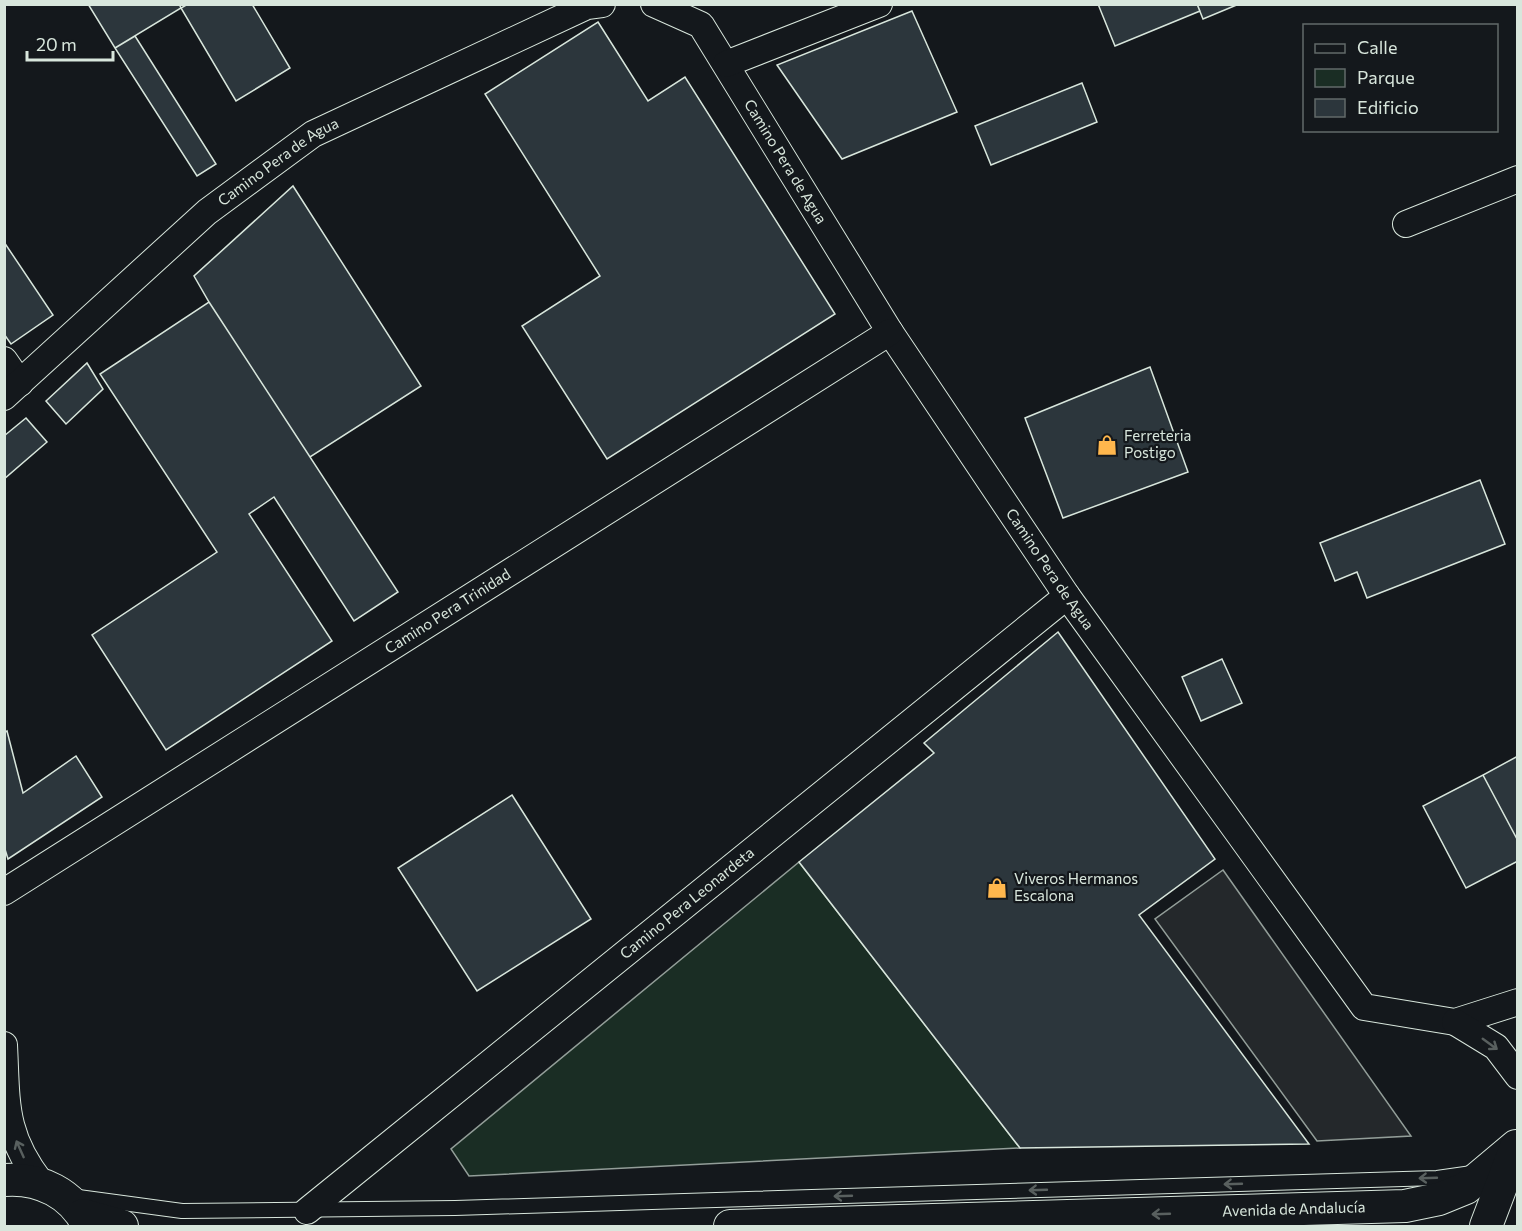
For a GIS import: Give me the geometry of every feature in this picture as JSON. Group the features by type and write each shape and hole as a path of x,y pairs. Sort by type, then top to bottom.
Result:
{"street":[{"name":"Camino Pera de Agua","path":"12,390 207,213 314,134 587,6 602,4"},
{"name":"Camino Pera de Agua","path":"654,4 701,25 890,332 1067,596 1364,1007 1455,1022 1518,1002"},
{"path":"726,64 879,4"},
{"path":"1406,224 1518,179"},
{"name":"Camino Pera Trinidad","path":"4,892 890,332"},
{"path":"4,360 12,390"},
{"name":"Camino Pera Leonardeta","path":"307,1211 1067,596"},
{"path":"1455,1022 1496,1047 1518,1076"},
{"path":"4,1045 5,1116 26,1164 69,1205"},
{"path":"1486,1227 1517,1145"},
{"name":"Avenida de Andalucía","path":"730,1227 1405,1206 1439,1199 1466,1188 1517,1145"},
{"path":"4,1180 20,1179 69,1205 122,1227"}],"lane":[{"path":"69,1205 124,1202 182,1210 307,1211 467,1208 1437,1178 1486,1172"}],"green space":[{"path":"799,862 1020,1148 469,1176 451,1149"}],"shaded area":[{"path":"1223,870 1411,1136 1317,1141 1155,919"}],"building":[{"path":"88,4 179,4 181,8 115,48"},
{"path":"188,4 252,4 290,68 236,101 181,8"},
{"path":"1098,4 1197,4 1200,11 1115,46"},
{"path":"1197,4 1239,4 1203,19"},
{"path":"912,11 957,112 842,159 777,65"},
{"path":"598,22 648,101 685,77 835,314 607,459 522,326 600,276 485,94"},
{"path":"135,36 216,164 197,176 115,48"},
{"path":"1082,83 1097,122 991,165 975,126"},
{"path":"293,186 421,386 310,457 194,276"},
{"path":"4,242 53,315 11,344 4,334"},
{"path":"209,302 398,592 354,621 274,497 249,514 332,641 166,750 92,635 217,552 100,374"},
{"path":"87,363 103,389 66,424 46,401"},
{"name":"Ferreteria Postigo","path":"1150,367 1188,472 1063,518 1025,418"},
{"path":"26,418 47,442 4,479 4,436"},
{"path":"1480,480 1505,544 1367,598 1357,572 1335,581 1320,543"},
{"name":"Viveros Hermanos Escalona","path":"1058,632 1215,859 1139,915 1309,1144 1020,1148 799,862 934,753 924,743"},
{"path":"1222,659 1242,703 1201,721 1182,677"},
{"path":"7,731 23,793 76,756 102,797 8,859 4,846 4,733"},
{"path":"1518,756 1518,841 1483,775"},
{"path":"1483,775 1518,841 1518,861 1466,888 1423,806"},
{"path":"512,795 591,919 477,991 398,868"}],"place":[{"name":"Ferreteria Postigo","path":"1107,445"},
{"name":"Viveros Hermanos Escalona","path":"997,888"}]}
